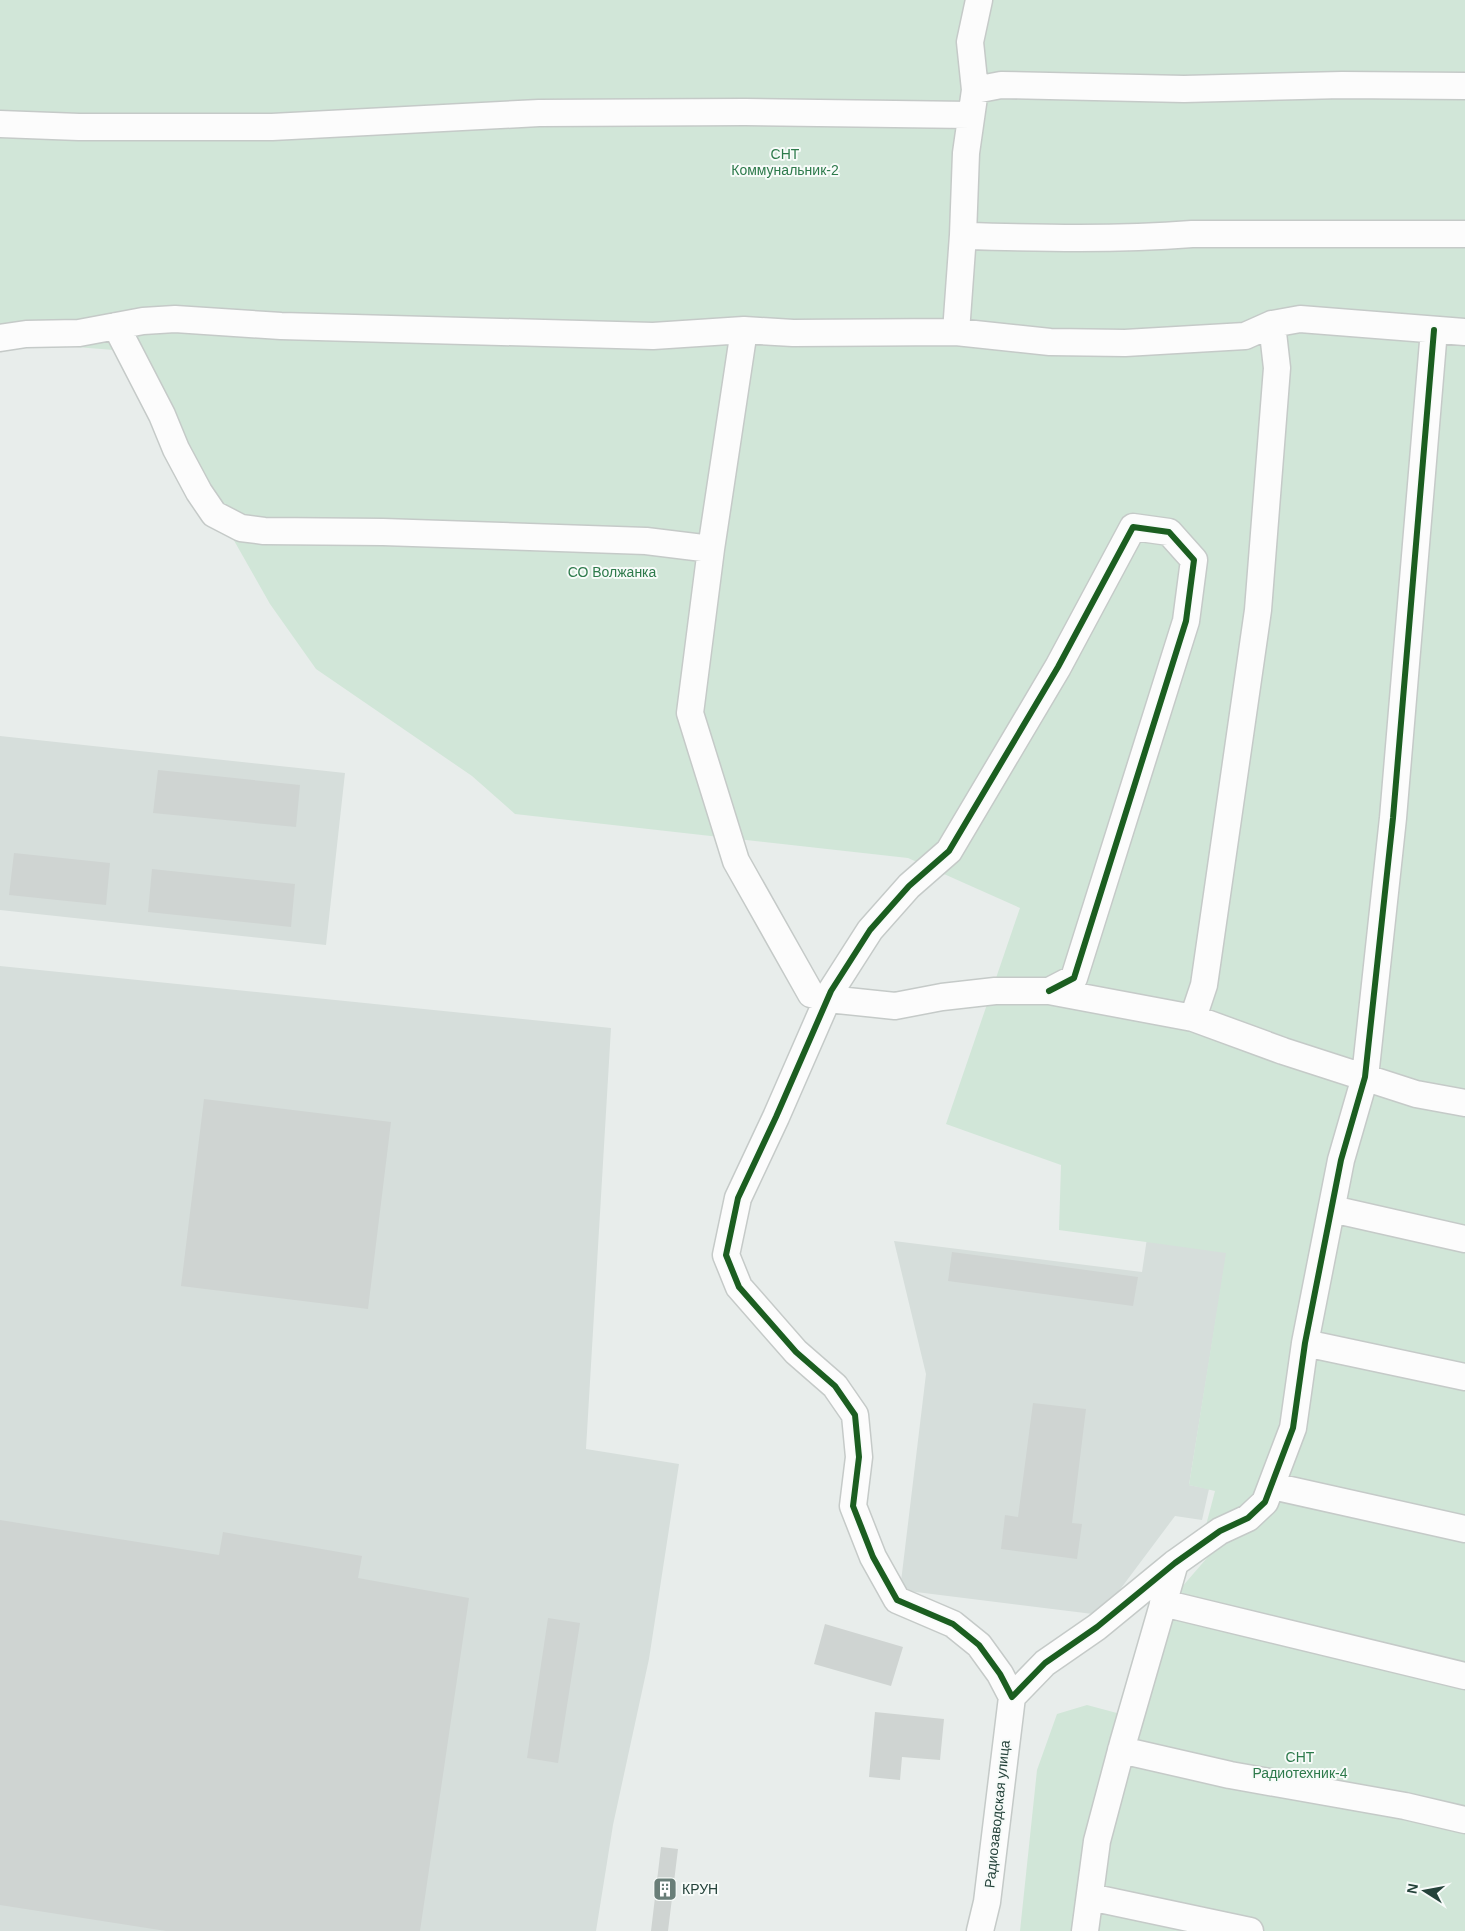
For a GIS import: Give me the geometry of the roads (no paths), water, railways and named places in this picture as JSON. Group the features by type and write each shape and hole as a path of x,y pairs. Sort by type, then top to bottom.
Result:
{"street":[{"path":"956,332 963,236 966,153 972,103 970,42 979,0"},
{"path":"0,124 99,127 272,127 539,113 744,112 972,103 1001,85 1184,89 1342,85 1465,86"},
{"path":"963,236 1055,238 1148,237 1192,234 1465,234"},
{"path":"0,338 26,334 79,333 142,321 175,319 281,326 653,336 744,330 793,333 956,332 1050,342 1125,343 1245,336 1272,324 1300,319 1465,332"},
{"path":"1193,1018 1204,985 1258,610 1277,368 1272,324"},
{"path":"116,326 162,414 176,449 198,492 214,514 241,528 264,531 384,532 646,541 711,549"},
{"path":"744,330 711,549 690,713 736,861 811,994 828,999 894,1006 942,997 994,991 1049,991 1193,1018 1416,1094 1465,1103"},
{"path":"1049,991 1074,978 1186,621 1194,560 1169,532 1133,526 1058,667 950,851 909,886 870,930 828,999 738,1198 726,1255 739,1287 796,1352 835,1386 855,1415 859,1457 853,1506 873,1557 897,1600 953,1624 979,1645 1000,1674 1012,1697 1045,1663 1097,1627 1175,1563 1220,1531 1248,1518 1265,1502 1293,1428 1306,1343 1341,1160 1365,1078 1393,818 1434,330"},
{"path":"1332,1209 1465,1239"},
{"path":"1306,1343 1465,1377"},
{"path":"1272,1486 1465,1530"},
{"path":"1085,1931 1097,1841 1120,1750 1175,1563"},
{"path":"1163,1603 1465,1676"},
{"name":"Радиозаводская улица","path":"980,1931 987,1902 1012,1697"},
{"path":"1120,1750 1230,1776 1405,1806 1465,1820"},
{"path":"1090,1897 1250,1931"}],"place":[{"name":"КРУН","path":"665,1889"}],"park label":[{"name":"СНТ Коммунальник-2","path":"785,162"},
{"name":"СО Волжанка","path":"612,572"},
{"name":"СНТ Радиотехник-4","path":"1300,1765"}]}
